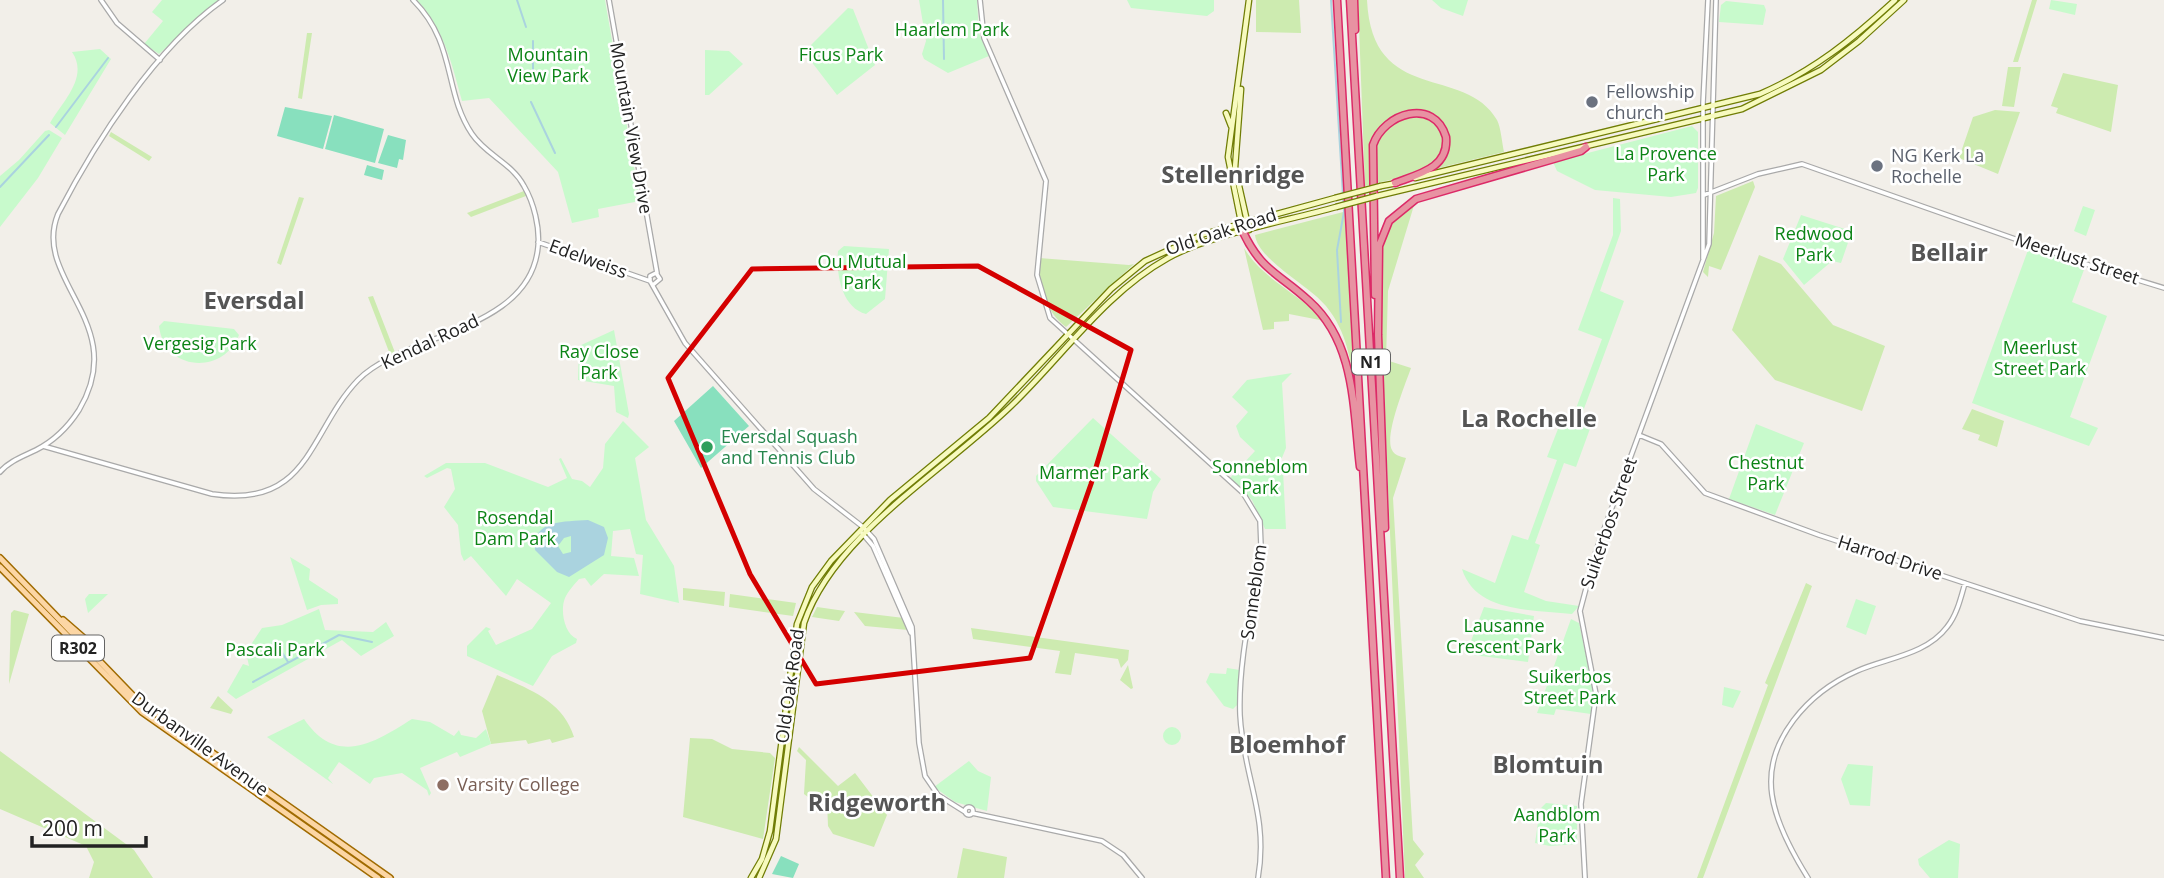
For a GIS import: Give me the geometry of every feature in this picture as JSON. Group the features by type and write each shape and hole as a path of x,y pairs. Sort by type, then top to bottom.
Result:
{"highway":[{"name":"N1","path":"1338,0 1386,878"},
{"name":"N1","path":"1352,0 1359,124 1356,127 1400,878"},
{"path":"1378,335 1373,262 1373,145 1382,128 1398,116 1414,113 1435,119 1446,137 1442,158 1430,169 1395,183"},
{"path":"1385,597 1378,335 1379,246 1386,227 1397,212 1422,196 1581,151 1586,147"},
{"path":"1246,231 1254,255 1310,301 1329,323 1342,345 1354,411 1368,535"}],"main road":[{"path":"1243,223 1235,168 1249,0"},
{"name":"Old Oak Road","path":"751,878 762,859 770,831 795,637 801,611 821,574 860,527 989,418 1111,289 1145,261 1194,238 1261,218 1381,186 1760,94 1801,75 1856,37 1895,0"},
{"name":"Old Oak Road","path":"760,878 776,839 804,623 825,580 901,499 962,451 1009,408 1128,285 1152,267 1185,249 1246,231 1377,196 1711,118 1765,100 1821,70 1859,41 1904,0"},
{"path":"1229,148 1241,74"},
{"path":"1226,113 1231,122 1230,173 1246,231"},
{"path":"1242,206 1249,214 1261,218"},
{"name":"Durbanville Avenue","path":"0,558 136,699 390,878"},
{"name":"Durbanville Avenue","path":"0,567 142,712 378,878"},
{"path":"46,607 92,646 102,646"}],"street":[{"path":"101,0 117,23 160,60"},
{"path":"0,472 9,463 60,434 74,418 86,396 93,355 85,314 55,258 54,227 63,205 120,113 160,60 194,24 223,0"},
{"name":"Kendal Road","path":"43,446 212,495 246,495 270,488 292,475 306,461 363,376 477,321 515,295 531,272 538,242 525,187 512,170 481,145 470,130 439,35 413,0"},
{"name":"Mountain View Drive","path":"609,0 654,256 653,278 661,298 676,331 718,380 809,484 867,534 913,638 923,769 934,791 958,807 981,814 1102,841 1124,855 1142,878"},
{"name":"Sonneblom","path":"980,0 983,36 1046,178 1037,278 1050,318 1243,493 1258,516 1262,537 1242,674 1240,711 1244,752 1260,813 1258,878"},
{"name":"Suikerbos Street","path":"1703,261 1703,109 1708,0"},
{"name":"Suikerbos Street","path":"1585,878 1580,818 1596,694 1580,611 1597,551 1703,261 1710,234 1711,108 1716,0"},
{"name":"Meerlust Street","path":"1704,195 1758,174 1801,164 2082,263 2164,288"},
{"name":"Edelweiss","path":"538,242 637,277 653,278"},
{"path":"653,278 660,281"},
{"name":"Mountain View Drive","path":"653,278 660,281 661,298"},
{"path":"60,434 60,443 64,450"},
{"name":"Harrod Drive","path":"1639,435 1661,444 1705,493 2080,621 2164,638"},
{"name":"Kendal Road","path":"50,442 64,450"},
{"path":"1808,878 1790,845 1772,798 1772,768 1785,732 1806,704 1850,674 1911,653 1943,631 1958,606 1965,583"}],"highlighted area":[{"path":"978,266 1131,350 1091,484 1030,658 816,684 750,574 668,378 752,269"}],"green space":[{"path":"162,0 219,0 159,54 144,44 163,21 152,12"},
{"name":"Mountain View Park","path":"417,0 605,0 640,201 598,209 599,217 572,223 558,172 489,98 462,101 440,35"},
{"name":"Haarlem Park","path":"919,0 977,0 979,33 989,56 948,73 924,59 922,54 926,41"},
{"path":"1127,0 1214,0 1214,11 1207,16 1131,8"},
{"path":"1256,0 1299,0 1301,33 1256,32"},
{"path":"1358,0 1367,0 1373,33 1385,56 1402,70 1464,93 1482,103 1497,120 1504,152 1365,186"},
{"path":"1432,0 1468,0 1463,16 1441,8"},
{"path":"2032,0 2037,0 2018,62 2013,62"},
{"path":"2051,0 2077,4 2075,15 2049,9"},
{"path":"1726,1 1764,5 1766,10 1763,25 1719,22 1721,5"},
{"name":"Ficus Park","path":"848,8 853,9 875,65 837,95 804,52"},
{"path":"307,33 312,33 302,99 298,98"},
{"path":"100,49 111,59 65,135 50,123 76,80 78,71 72,52"},
{"path":"705,50 729,51 743,64 709,95 705,95"},
{"path":"2008,67 2021,67 2014,107 2002,106"},
{"path":"2063,73 2118,85 2111,132 2056,113 2058,108 2051,106"},
{"path":"285,107 332,116 323,149 277,136"},
{"path":"1995,110 2020,112 1998,174 1959,158 1973,117"},
{"path":"334,115 384,129 375,163 325,149"},
{"name":"La Provence Park","path":"1692,126 1698,132 1696,193 1671,197 1595,190 1557,171 1553,162"},
{"path":"49,130 62,138 38,178 0,227 0,176"},
{"path":"111,132 152,157 149,161 109,136"},
{"path":"388,135 406,140 403,160 399,159 397,168 378,163"},
{"path":"367,165 384,170 382,180 364,175"},
{"path":"1753,181 1755,187 1721,270 1709,266 1708,277 1703,272 1714,233 1716,196"},
{"path":"524,191 526,196 471,217 467,213"},
{"path":"299,197 304,198 281,265 277,263"},
{"path":"1613,198 1620,199 1621,231 1600,291 1624,301 1579,422 1591,426 1576,467 1564,463 1535,543 1540,545 1524,592 1546,601 1579,606 1572,614 1508,607 1480,594 1469,584 1462,569 1495,583 1512,535 1528,540 1557,460 1547,457 1563,416 1572,419 1602,339 1578,330 1613,235"},
{"path":"1415,202 1388,291 1386,360 1411,368 1396,410 1390,443 1394,453 1406,458 1393,498 1413,840 1424,854 1415,865 1424,878 1405,878 1381,325 1382,246 1394,218"},
{"path":"2083,206 2095,210 2086,236 2074,231"},
{"path":"1347,211 1357,392 1347,347 1333,316 1318,298 1265,254 1255,235"},
{"name":"Redwood Park","path":"1801,215 1848,230 1851,234 1841,263 1832,261 1804,285 1783,259"},
{"name":"Ou Mutual Park","path":"844,246 889,249 885,299 866,314 851,304 839,279 838,251"},
{"path":"1244,248 1261,269 1325,321 1289,314 1289,321 1274,322 1274,329 1263,330"},
{"name":"Meerlust Street Park","path":"2033,249 2085,267 2072,302 2107,316 2070,417 2098,428 2089,446 1972,403 2028,250"},
{"path":"1759,255 1781,264 1833,325 1885,346 1862,411 1775,380 1732,330"},
{"path":"1039,258 1134,264 1066,327 1048,305 1040,278"},
{"path":"373,296 396,355 391,357 368,297"},
{"name":"Vergesig Park","path":"164,321 234,329 239,335 231,348 220,357 195,363 171,352 163,341 159,326"},
{"name":"Ray Close Park","path":"614,330 628,418 616,412 614,386 578,380 579,346"},
{"name":"Sonneblom Park","path":"1292,373 1282,383 1286,448 1279,465 1283,471 1286,529 1265,529 1252,500 1230,478 1255,451 1240,437 1236,426 1248,412 1232,397 1247,380"},
{"name":"Eversdal Squash and Tennis Club","path":"713,386 749,426 701,468 674,421"},
{"path":"1972,409 2004,421 1997,447 1978,440 1980,435 1962,429"},
{"name":"Marmer Park","path":"1093,418 1161,479 1153,492 1147,519 1053,507 1036,481 1036,476"},
{"name":"Rosendal Dam Park","path":"623,421 649,447 635,458 646,520 674,566 679,603 640,594 643,555 636,554 630,529 613,531 611,556 634,558 639,576 604,574 591,586 585,578 579,579 566,595 563,609 566,627 577,639 576,643 552,656 533,686 467,656 467,646 486,627 491,629 488,631 496,645 532,629 551,603 517,579 506,596 471,556 464,561 458,525 444,507 455,489 451,469 447,468 427,478 424,476 446,463 485,463 548,487 567,478 559,459 561,458 572,479 582,481 590,487 603,468 605,444"},
{"name":"Chestnut Park","path":"1756,424 1804,443 1775,515 1729,499"},
{"path":"290,557 310,569 309,580 338,599 338,604 321,605 307,610"},
{"path":"1806,583 1812,586 1703,878 1697,878 1768,685 1765,683"},
{"path":"683,588 725,592 724,606 683,600"},
{"path":"89,594 108,594 88,613 85,599"},
{"path":"730,594 796,603 793,616 729,607"},
{"path":"1856,599 1876,606 1866,635 1846,627"},
{"path":"817,607 845,611 839,621 812,617"},
{"name":"Lausanne Crescent Park","path":"1484,607 1534,616 1528,662 1466,654"},
{"name":"Pascali Park","path":"319,609 325,630 373,632 386,622 394,636 361,656 342,640 236,699 227,692 243,664 249,666 246,652 262,628 282,625"},
{"path":"14,610 29,614 9,684 11,613"},
{"path":"854,612 904,618 908,630 865,626"},
{"name":"Suikerbos Street Park","path":"1571,619 1579,623 1594,694 1591,714 1556,709 1554,715 1537,713"},
{"path":"971,628 1129,650 1128,660 1121,668 1118,659 1075,653 1071,675 1055,673 1060,651 973,639"},
{"path":"1128,665 1133,688 1131,689 1120,680"},
{"path":"1227,668 1240,670 1238,704 1233,709 1224,706 1206,682 1210,673 1226,674"},
{"path":"497,675 533,691 553,705 562,714 574,737 552,743 550,739 528,744 526,740 491,744 482,711"},
{"path":"1724,687 1741,691 1733,708 1722,705"},
{"path":"218,696 233,710 231,714 210,708"},
{"path":"304,719 329,743 343,746 370,742 412,719 430,722 454,736 459,730 461,735 476,738 486,729 491,744 460,757 457,752 420,768 431,793 429,796 427,790 402,773 374,778 370,784 339,762 328,778 333,784 267,737"},
{"path":"1168,727 1176,727 1181,736 1179,743 1168,745 1163,740 1163,732"},
{"path":"690,738 712,739 732,749 770,753 775,758 763,839 683,817"},
{"path":"799,747 838,786 855,773 887,815 874,847 833,834 828,826 827,801 819,796 808,797 804,794 806,760 797,751"},
{"path":"0,751 134,850 153,878 89,878 94,862 86,846 0,809"},
{"path":"969,761 978,771 991,777 987,811 955,802 934,787"},
{"path":"1848,764 1873,766 1870,806 1850,805 1841,779"},
{"name":"Aandblom Park","path":"1546,803 1577,806 1577,844 1550,846 1535,843 1540,809"},
{"path":"1949,840 1960,844 1958,878 1930,878 1919,865 1918,859"},
{"path":"963,848 1007,857 1004,878 957,878"},
{"path":"781,856 799,864 793,878 772,874"}],"water":[{"path":"588,520 604,527 608,538 604,555 569,577 557,572 535,550 535,540 544,527 560,522","holes":["571,536 571,552 563,554 558,546 564,538"]}],"waterway":[{"path":"517,0 526,27"},
{"path":"943,0 944,59"},
{"path":"1331,0 1344,212 1337,250 1341,322"},
{"path":"533,41 533,72"},
{"path":"56,127 108,58"},
{"path":"531,102 555,153"},
{"path":"0,187 49,135"},
{"path":"253,682 339,635 372,642"},
{"path":"276,643 288,662"}],"place":[{"name":"Fellowship church","path":"1592,102"},
{"name":"NG Kerk La Rochelle","path":"1877,166"},
{"name":"Eversdal Squash and Tennis Club","path":"707,447"},
{"name":"Varsity College","path":"443,785"}],"district":[{"name":"Stellenridge","path":"1233,175"},
{"name":"Bellair","path":"1949,253"},
{"name":"Eversdal","path":"254,301"},
{"name":"La Rochelle","path":"1529,419"},
{"name":"Bloemhof","path":"1287,745"},
{"name":"Blomtuin","path":"1548,765"},
{"name":"Ridgeworth","path":"877,803"}]}
